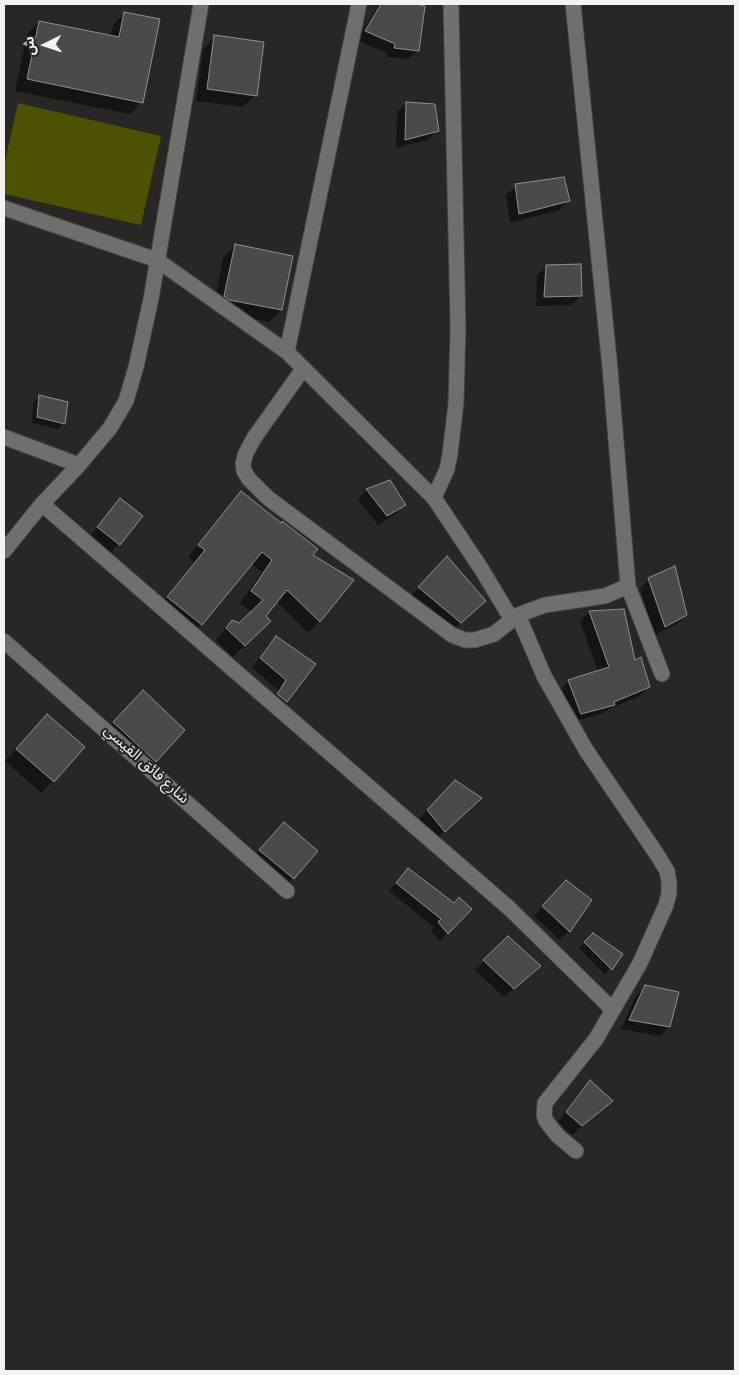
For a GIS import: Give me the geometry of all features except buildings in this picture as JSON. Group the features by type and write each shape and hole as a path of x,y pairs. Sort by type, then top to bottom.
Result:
{"street":[{"path":"4,551 42,504 110,428 126,401 136,367 158,260 200,4"},
{"path":"287,352 359,4"},
{"path":"434,498 447,470 456,404 458,328 451,4"},
{"path":"573,4 610,368 628,586 662,674"},
{"path":"4,208 158,260 287,352 434,498 515,618 577,736 667,871 669,893 666,905 640,963 596,1039 545,1103 544,1115 550,1127 576,1151"},
{"path":"303,369 254,438 246,453 243,463 244,471 254,485 452,635 465,640 476,640 494,634 515,618 545,604 605,596 628,586"},
{"path":"4,438 79,464"},
{"path":"42,504 509,908 613,1010"},
{"name":"شارع فائق القيسي","path":"4,641 287,891"}],"shaded area":[{"path":"18,103 161,136 141,225 4,194 4,165"}]}
